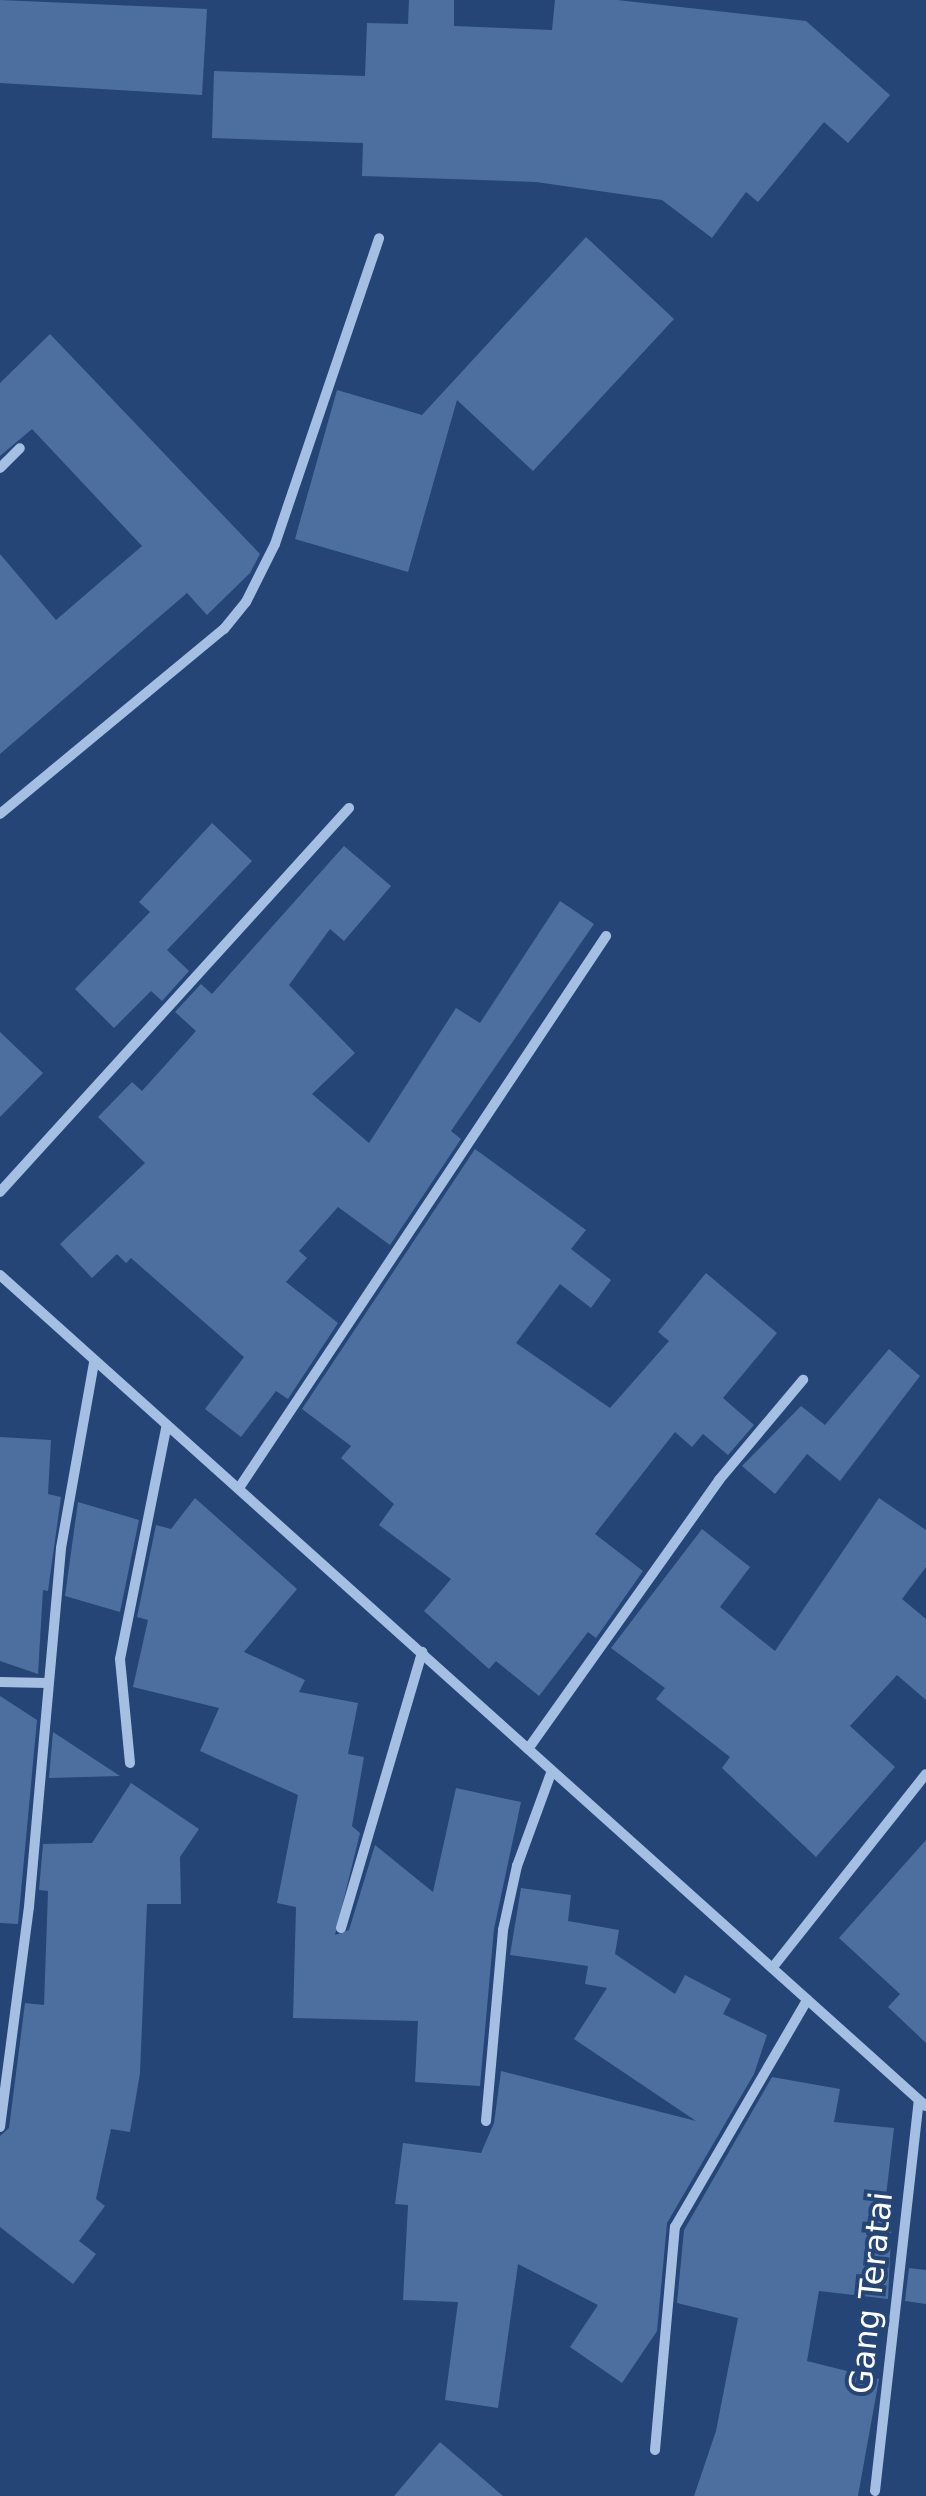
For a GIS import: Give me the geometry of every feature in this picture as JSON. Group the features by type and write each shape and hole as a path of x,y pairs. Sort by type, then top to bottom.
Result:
{"street":[{"path":"0,814 224,629 246,602 275,544 379,238"},
{"path":"0,468 20,448"},
{"path":"0,1192 349,808"},
{"path":"238,1488 606,936"},
{"path":"0,1275 94,1364 422,1652 551,1773 773,1966 922,2103"},
{"path":"0,2126 29,1907 61,1548 94,1364"},
{"path":"528,1749 719,1480 803,1380"},
{"path":"130,1763 120,1659 166,1428"},
{"path":"341,1928 422,1652"},
{"path":"0,1682 48,1683"},
{"path":"486,2121 503,1930 517,1866 551,1773"},
{"path":"773,1966 926,1774"},
{"path":"655,2450 675,2228 807,2000"},
{"name":"Gang Teratai","path":"875,2491 922,2103"}],"building":[{"path":"0,0 207,9 202,95 0,83"},
{"path":"409,0 454,0 454,26 552,30 555,0 617,0 806,21 890,95 848,143 824,122 758,202 746,192 712,238 662,200 536,182 362,176 363,143 212,138 214,71 365,76 367,23 408,24"},
{"path":"586,237 674,319 533,471 457,400 408,572 295,539 337,390 422,415"},
{"path":"50,334 260,554 250,573 207,615 187,593 0,754 0,554 56,620 142,546 32,429 0,456 0,383"},
{"path":"212,823 252,861 167,950 189,971 162,1001 151,991 114,1028 75,989 150,912 139,902"},
{"path":"344,846 391,886 344,941 330,929 289,985 355,1053 312,1094 369,1143 456,1008 480,1023 560,901 594,924 451,1131 461,1139 390,1245 338,1207 299,1251 307,1258 286,1282 338,1323 288,1399 276,1391 241,1437 205,1409 244,1357 131,1258 126,1263 117,1254 92,1278 60,1244 145,1163 98,1117 132,1082 142,1091 196,1031 175,1012 201,984 212,994"},
{"path":"0,1032 43,1073 0,1117"},
{"path":"475,1149 586,1230 571,1249 611,1280 591,1308 560,1284 516,1343 610,1408 669,1341 658,1332 706,1273 777,1333 723,1398 754,1425 728,1455 703,1434 692,1447 675,1432 595,1534 643,1571 596,1638 588,1632 539,1696 496,1661 489,1669 424,1611 451,1579 379,1525 394,1504 341,1458 351,1446 302,1409"},
{"path":"889,1349 920,1376 840,1481 807,1454 775,1494 742,1466 801,1406 825,1425"},
{"path":"0,1437 51,1440 48,1494 61,1497 48,1591 43,1590 38,1674 0,1661"},
{"path":"195,1498 297,1589 244,1652 305,1680 299,1692 358,1703 348,1754 364,1757 352,1826 360,1833 335,1935 349,1930 375,1845 433,1892 456,1788 521,1802 494,1929 480,2086 415,2082 418,2021 293,2018 296,1907 277,1903 298,1795 200,1751 219,1708 133,1687 148,1620 137,1617 156,1525 171,1529"},
{"path":"879,1498 926,1530 926,1567 902,1599 926,1619 926,1700 897,1675 850,1726 895,1767 816,1857 722,1768 730,1757 656,1699 665,1688 611,1648 702,1529 750,1567 720,1607 775,1651"},
{"path":"78,1502 139,1520 120,1612 65,1596"},
{"path":"0,1696 37,1720 18,1924 0,1923"},
{"path":"53,1732 120,1776 49,1778"},
{"path":"131,1783 199,1829 180,1857 181,1904 147,1904 140,2073 130,2132 111,2129 96,2199 105,2206 79,2241 96,2254 73,2284 0,2227 0,2136 9,2128 25,2003 44,2005 48,1891 39,1890 43,1844 92,1843"},
{"path":"926,1840 926,2043 888,2007 900,1994 839,1938"},
{"path":"521,1888 571,1895 568,1921 619,1930 615,1954 675,1994 685,1975 731,1999 723,2014 767,2035 754,2074 667,2223 657,2331 622,2383 570,2347 598,2305 518,2264 498,2408 445,2400 458,2302 403,2300 408,2205 395,2204 403,2143 481,2153 494,2123 501,2071 696,2121 574,2039 607,1988 585,1984 588,1966 510,1955"},
{"path":"772,2077 840,2089 834,2122 894,2128 884,2213 892,2214 888,2299 819,2291 807,2361 879,2379 858,2496 694,2496 716,2431 738,2318 677,2303 684,2230"},
{"path":"909,2268 926,2270 926,2304 905,2301"},
{"path":"440,2442 503,2496 394,2496"}]}
